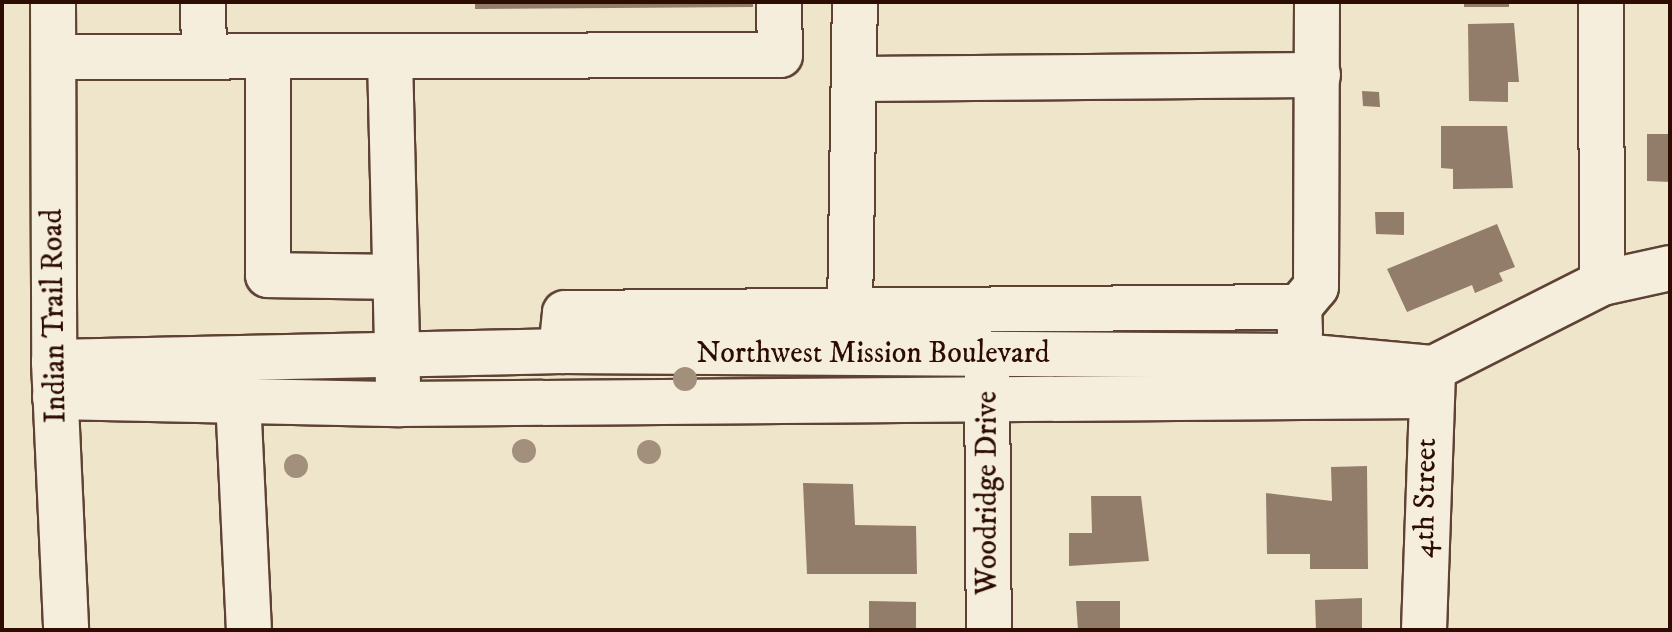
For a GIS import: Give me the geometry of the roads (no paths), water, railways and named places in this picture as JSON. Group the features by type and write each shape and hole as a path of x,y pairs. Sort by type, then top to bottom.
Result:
{"street":[{"name":"Indian Trail Road","path":"53,2 54,379 66,630"},
{"path":"203,2 204,56"},
{"path":"54,57 780,55 779,2"},
{"path":"850,312 855,2"},
{"path":"1301,356 1299,307 1316,287 1317,2"},
{"path":"1601,2 1602,283"},
{"path":"268,58 268,275 395,277"},
{"path":"390,58 396,354 400,404"},
{"path":"855,79 1318,75"},
{"name":"Northwest Mission Boulevard","path":"54,379 238,404 986,402 1430,382 1602,283 1670,268"},
{"path":"561,351 565,313 1299,307"},
{"name":"Woodridge Drive","path":"987,311 989,630"},
{"name":"Northwest Mission Boulevard","path":"54,379 236,355 561,351 1301,356 1430,382"},
{"path":"236,355 249,630"},
{"name":"4th Street","path":"1424,630 1430,382"}]}
